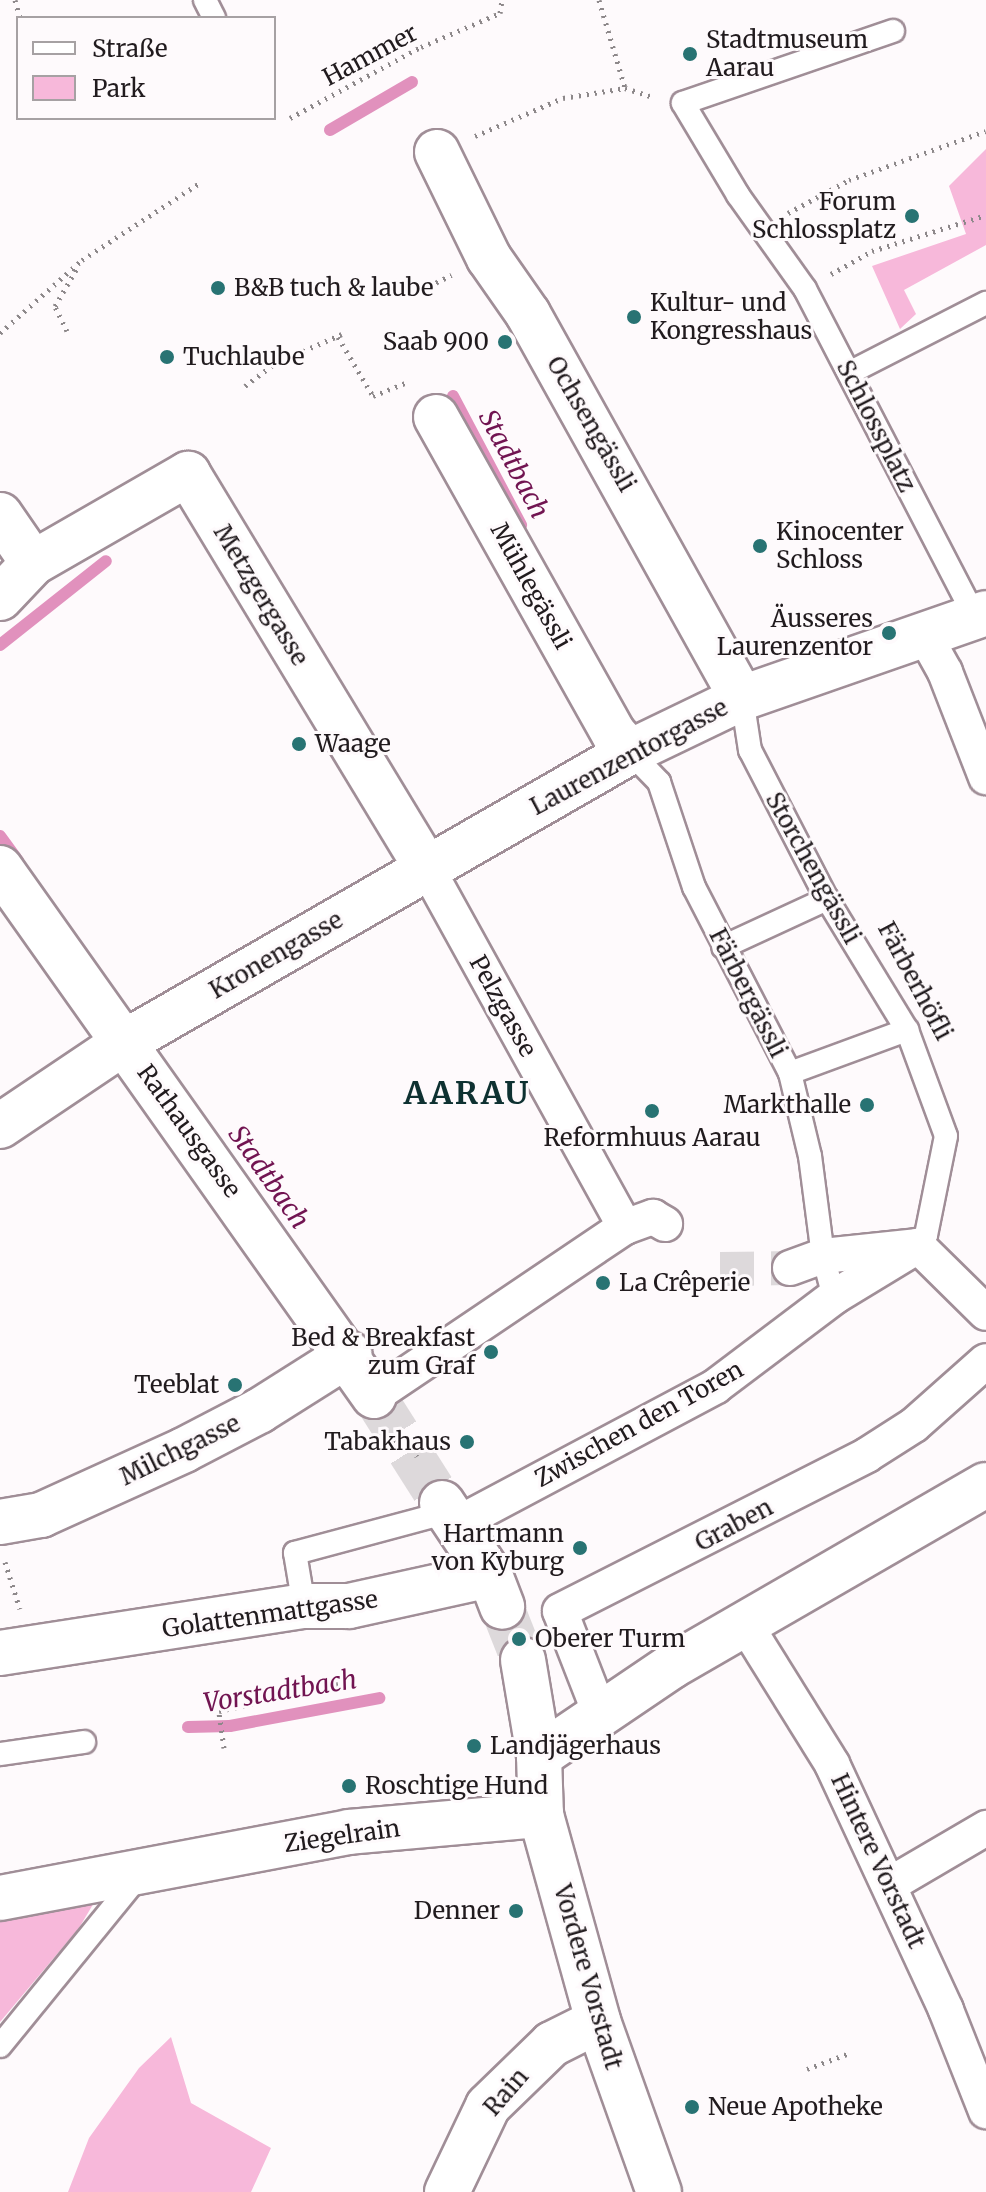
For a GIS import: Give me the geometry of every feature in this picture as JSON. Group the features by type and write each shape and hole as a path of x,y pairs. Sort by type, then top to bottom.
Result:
{"street":[{"name":"Ochsengässli","path":"437,152 489,258 615,466 742,698"},
{"name":"Mühlegässli","path":"436,417 614,734 630,752"},
{"name":"Metzgergasse","path":"33,563 188,474 428,870"},
{"path":"0,515 33,563 0,598"},
{"name":"Laurenzentorgasse","path":"428,870 630,752 742,698 981,615"},
{"path":"925,636 945,672 986,777"},
{"name":"Rathausgasse","path":"0,868 384,1406"},
{"name":"Kronengasse","path":"0,1126 125,1042 428,870"},
{"name":"Pelzgasse","path":"428,870 625,1227"},
{"path":"384,1406 625,1227 653,1217 665,1224"},
{"path":"790,1268 823,1256 918,1246 986,1313"},
{"name":"Zwischen den Toren","path":"449,1513 716,1386 825,1306 918,1246"},
{"name":"Milchgasse","path":"0,1522 41,1515 184,1450 259,1411 349,1354"},
{"name":"Graben","path":"599,1711 560,1611 867,1455 914,1425 986,1361"},
{"path":"523,1660 539,1756 599,1711 986,1485"},
{"name":"Golattenmattgasse","path":"12,1637 304,1606 349,1606 496,1591 449,1513"},
{"name":"Hintere Vorstadt","path":"745,1624 832,1764 889,1885 986,2111"},
{"name":"Vordere Vorstadt","path":"539,1756 541,1815 598,2021 659,2192"},
{"name":"Ziegelrain","path":"8,1888 144,1869 349,1832 541,1815"},
{"path":"889,1885 986,1828"},
{"name":"Rain","path":"451,2190 488,2106 552,2044 598,2021"}],"lane":[{"name":"Schlossplatz","path":"893,31 683,103 761,227 805,289 981,615"},
{"path":"849,373 986,303"},
{"name":"Storchengässli","path":"742,698 750,750 827,899 907,1030 946,1136 926,1235 918,1246"},
{"name":"Färbergässli","path":"630,752 659,782 694,887 790,1073 810,1156 823,1256 825,1306"},
{"path":"723,947 827,899"},
{"path":"790,1073 907,1030"},
{"path":"304,1606 295,1553 449,1513"},
{"path":"0,1754 84,1742"},
{"path":"0,2046 144,1869"}],"path":[{"name":"Hammer","path":"290,118 421,47 500,13 502,0"},
{"path":"437,152 563,98 625,88 599,0"},
{"path":"761,227 849,180 986,131"},
{"path":"0,333 82,260 198,184"},
{"path":"805,289 872,251 986,215"},
{"path":"67,331 55,306 82,260"},
{"path":"245,386 274,364 340,335 373,396 411,381"},
{"path":"384,1406 417,1456"},
{"path":"0,1547 12,1637"},
{"path":"224,1748 219,1711 338,1684"},
{"path":"807,2069 847,2054"}],"green space":[{"path":"986,149 986,245 904,290 916,314 900,329 872,266 966,234 949,186"},
{"path":"95,1901 79,1928 0,2022 0,1915"},
{"path":"171,2037 191,2103 271,2148 251,2192 68,2192 89,2138 139,2068"}],"waterway":[{"name":"Stadtbach","path":"330,130 412,82"},
{"name":"Stadtbach","path":"453,396 521,525"},
{"name":"Stadtbach","path":"0,645 106,561"},
{"name":"Stadtbach","path":"0,836 18,861"},
{"name":"Vorstadtbach","path":"188,1727 230,1726 379,1698"}],"tunnel":[{"path":"720,1269 790,1268"},
{"path":"374,1396 442,1503"},
{"path":"502,1607 523,1660"}],"place":[{"name":"Stadtmuseum Aarau","path":"690,54"},
{"name":"Forum Schlossplatz","path":"912,216"},
{"name":"B&B tuch & laube","path":"218,288"},
{"name":"Kultur- und Kongresshaus","path":"634,317"},
{"name":"Saab 900","path":"505,342"},
{"name":"Tuchlaube","path":"167,357"},
{"name":"Kinocenter Schloss","path":"760,546"},
{"name":"Äusseres Laurenzentor","path":"889,633"},
{"name":"Waage","path":"299,744"},
{"name":"Markthalle","path":"867,1105"},
{"name":"Reformhuus Aarau","path":"652,1111"},
{"name":"La Crêperie","path":"603,1283"},
{"name":"Bed & Breakfast zum Graf","path":"491,1352"},
{"name":"Teeblat","path":"235,1385"},
{"name":"Tabakhaus","path":"467,1442"},
{"name":"Hartmann von Kyburg","path":"580,1548"},
{"name":"Oberer Turm","path":"519,1639"},
{"name":"Landjägerhaus","path":"474,1746"},
{"name":"Roschtige Hund","path":"349,1786"},
{"name":"Denner","path":"516,1911"},
{"name":"Neue Apotheke","path":"692,2107"}],"district":[{"name":"AARAU","path":"467,1093"}]}
